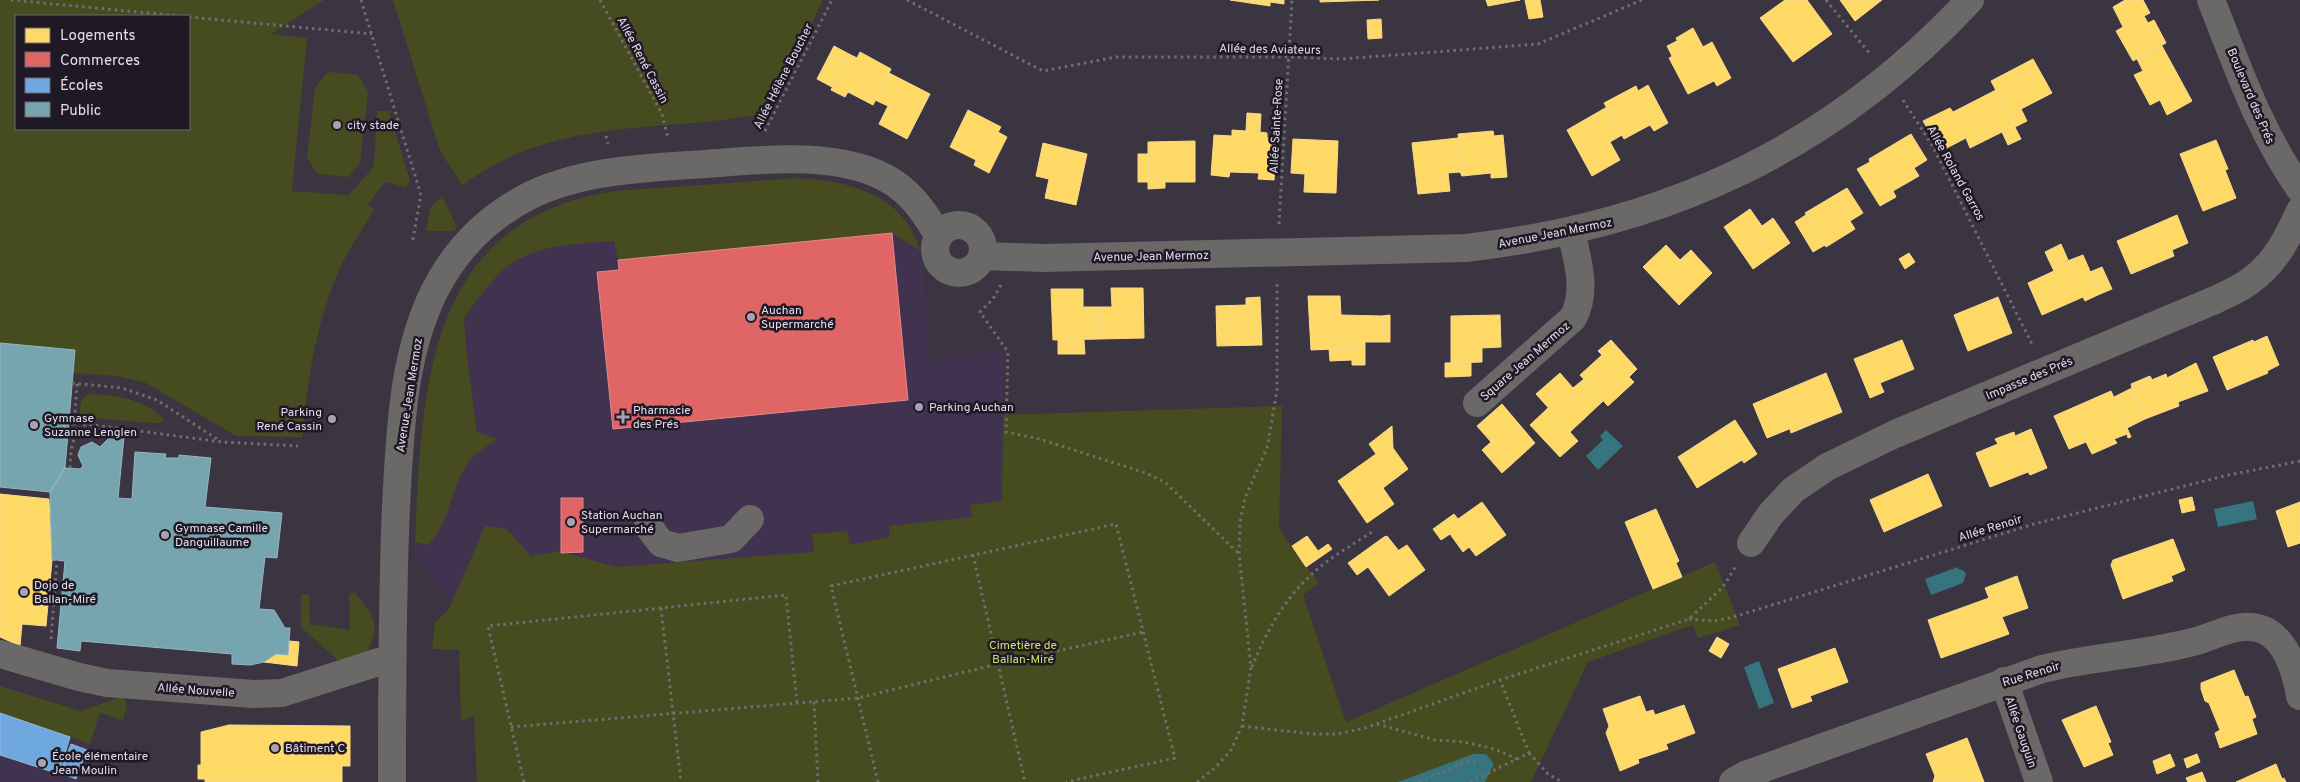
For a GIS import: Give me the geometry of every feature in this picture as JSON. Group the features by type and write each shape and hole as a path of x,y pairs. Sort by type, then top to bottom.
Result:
{"street":[{"name":"Avenue Jean Mermoz","path":"392,782 391,658 400,444 414,346 435,290 464,246 477,231 507,209 553,186 578,179 659,168 750,161 828,161 862,168 901,188 920,207 939,236 935,249 939,263 951,272 966,272 993,256 1043,258 1466,248 1519,242 1624,218 1724,180 1800,140 1866,96 1913,57 1970,0"},
{"name":"Boulevard des Prés","path":"2210,0 2264,131 2280,161 2300,189"},
{"name":"Impasse des Prés","path":"1751,543 1770,515 1793,490 1827,467 1895,434 2215,300 2250,281 2270,263 2288,237 2300,211"},
{"name":"Square Jean Mermoz","path":"1477,403 1573,318 1580,305 1581,291 1571,231"},
{"path":"648,526 661,543 678,548 731,539 750,519"},
{"name":"Rue Renoir","path":"1742,780 2004,681 2074,661 2174,647 2250,626 2264,630 2282,645 2289,658 2300,696"},
{"name":"Allée Nouvelle","path":"0,654 70,675 108,683 261,694 282,693 391,658"},
{"name":"Allée Gauguin","path":"2004,681 2039,782"}],"path":[{"path":"11,0 170,15"},
{"path":"361,0 421,195 412,244"},
{"name":"Allée René Cassin","path":"600,0 662,114 666,130"},
{"name":"Allée Hélène Boucher","path":"750,161 832,0"},
{"name":"Allée des Aviateurs","path":"907,0 1043,70 1116,57 1288,57 1341,59 1538,44 1628,8 1642,0"},
{"name":"Allée Sainte-Rose","path":"1252,667 1239,554 1240,522 1246,498 1267,448 1277,391 1277,253 1292,0"},
{"name":"Allée Roland Garros","path":"1826,0 1888,77 1933,147 1976,228 2044,371"},
{"path":"190,17 372,34"},
{"path":"993,256 1006,275 993,299 980,312 1008,352 1006,432 1036,438 1146,473 1166,483 1239,554"},
{"path":"72,383 122,388 157,400 222,442"},
{"path":"77,384 74,427 78,431"},
{"path":"70,468 71,442 78,431 86,424 222,442 298,446"},
{"name":"Allée Renoir","path":"1689,619 1713,621 1730,618 2034,524 2224,476 2300,461"},
{"path":"878,782 832,586 1116,524 1175,758 1066,782"},
{"path":"1197,782 1216,767 1231,750 1242,726 1252,667 1266,632 1290,597 1311,574 1374,531"},
{"path":"1242,726 1337,734 1378,724 1500,680 1689,619 1723,587 1751,543"},
{"path":"973,555 1025,782"},
{"path":"51,641 57,560"},
{"path":"524,782 488,626 786,595 797,703"},
{"path":"661,608 681,782"},
{"path":"511,727 858,698 998,664 1143,632"},
{"path":"1500,680 1529,753 1548,774 1562,782"},
{"path":"814,702 818,782"},
{"path":"1378,724 1435,740 1464,742 1495,749 1517,759"},
{"path":"1470,782 1529,753"},
{"path":"1419,782 1465,762 1478,762"}],"shaded area":[{"path":"798,178 842,183 873,195 890,205 909,225 921,251 926,296 928,359 981,353 1004,353 1002,501 974,529 452,602 414,558 420,450 431,371 444,321 468,278 482,258 497,243 525,221 578,199 618,191"},
{"name":"École élémentaire Jean Moulin","path":"0,713 90,744 78,782 0,782"}],"green space":[{"path":"0,0 324,0 271,34 307,38 292,191 349,195 374,166 377,111 389,111 410,181 406,187 385,182 368,204 374,210 352,245 332,287 314,350 302,437 236,436 146,383 118,376 73,373 0,343"},
{"path":"393,0 823,0 774,101 761,114 574,136 514,155 462,185 440,151"},
{"name":"city stade","path":"328,72 358,75 368,92 360,164 348,177 317,174 307,157 315,88"},
{"path":"798,178 829,181 860,189 875,196 900,214 911,229 921,251 892,233 618,260 614,241 600,242 542,250 515,261 492,281 464,318 477,432 497,439 469,461 458,482 441,527 428,545 415,542 422,432 430,378 444,328 465,282 497,243 540,213 598,194 626,190"},
{"path":"442,196 457,227 454,231 426,231 430,208"},
{"path":"88,394 119,397 139,403 148,407 165,420 160,423 152,423 80,417 82,401"},
{"name":"Cimetière de Ballan-Miré","path":"1282,406 1279,529 1319,583 1303,595 1346,722 1715,562 1740,625 1698,638 1693,625 1588,662 1531,782 477,782 474,716 461,721 459,650 432,649 435,622 448,610 485,526 507,529 531,556 559,551 616,567 814,552 812,534 847,531 850,545 890,537 889,526 972,517 970,505 1002,501 1003,415"},
{"path":"355,592 372,616 375,628 374,635 366,656 343,665 301,627 301,594 309,595 310,624 350,630 349,596"},
{"path":"0,686 81,711 120,697 124,698 127,705 123,720 100,713 90,744 0,713"}],"water":[{"path":"1606,430 1623,446 1598,470 1586,456 1603,440 1600,436"},
{"path":"2253,501 2257,519 2218,527 2214,509"},
{"path":"1958,567 1959,570 1963,570 1966,574 1963,583 1931,595 1925,579"},
{"path":"1759,661 1774,703 1759,709 1744,667"},
{"path":"1473,754 1486,754 1494,764 1485,782 1398,782"}],"building: Logements":[{"path":"1230,0 1284,0 1284,4 1270,2 1270,6"},
{"path":"1320,0 1379,0 1320,2"},
{"path":"1486,0 1520,0 1488,6"},
{"path":"1525,0 1540,0 1543,17 1529,19"},
{"path":"1785,0 1807,0 1832,34 1793,62 1760,18"},
{"path":"1840,0 1882,0 1855,21"},
{"path":"2125,0 2143,0 2150,13 2144,16 2148,23 2154,20 2166,43 2133,61 2116,31 2123,27 2113,7"},
{"path":"1381,19 1382,38 1368,39 1367,20"},
{"path":"1693,28 1703,47 1712,42 1731,78 1717,86 1714,81 1688,94 1669,58 1682,51 1676,38"},
{"path":"1677,41 1682,51 1672,56 1667,46"},
{"path":"834,46 849,54 832,87 817,79"},
{"path":"2162,46 2192,101 2167,115 2160,100 2150,105 2134,75 2143,71 2137,59"},
{"path":"860,52 891,69 873,105 848,92 845,97 831,90 849,54 857,58"},
{"path":"2033,59 2052,93 2021,109 2027,121 2015,127 1991,81"},
{"path":"889,73 930,94 907,139 879,124 888,106 875,100"},
{"path":"1648,85 1668,123 1654,131 1650,125 1624,139 1604,103 1636,86 1638,91"},
{"path":"1996,90 2021,139 2008,145 2002,132 1970,148 1966,138 1941,151 1923,121 1950,108 1953,112"},
{"path":"1607,107 1622,135 1610,142 1620,160 1592,176 1567,130"},
{"path":"968,110 1001,127 998,132 1007,137 989,173 974,165 976,160 950,147"},
{"path":"1247,113 1261,114 1260,132 1267,133 1267,138 1277,139 1274,180 1258,179 1259,173 1230,172 1229,177 1211,175 1214,135 1232,136 1232,130 1246,131"},
{"path":"1493,131 1494,136 1503,135 1507,177 1491,178 1491,173 1462,176 1458,134"},
{"path":"1911,134 1927,160 1914,168 1919,176 1893,191 1896,197 1880,206 1857,169 1870,162 1869,159"},
{"path":"1458,138 1462,176 1460,172 1448,173 1450,191 1418,194 1412,143"},
{"path":"1293,139 1338,141 1336,193 1304,192 1305,174 1291,173"},
{"path":"2216,140 2228,169 2225,170 2236,198 2203,211 2180,154"},
{"path":"1195,141 1195,182 1165,182 1165,188 1148,189 1148,142"},
{"path":"1043,143 1087,154 1076,205 1045,198 1049,179 1036,176"},
{"path":"1138,154 1148,154 1149,182 1138,182"},
{"path":"1847,188 1863,213 1850,221 1855,229 1826,247 1805,213"},
{"path":"1750,209 1762,226 1773,218 1790,243 1753,269 1724,227"},
{"path":"1806,215 1825,245 1813,252 1795,222"},
{"path":"2177,215 2188,243 2172,250 2174,256 2131,274 2117,241"},
{"path":"2061,244 2068,260 2052,267 2045,252"},
{"path":"1666,245 1680,260 1691,250 1712,273 1679,305 1643,267"},
{"path":"1909,253 1915,262 1905,269 1899,259"},
{"path":"2083,255 2100,294 2085,301 2083,297 2042,315 2028,283 2054,271 2052,267"},
{"path":"2102,267 2112,289 2100,294 2090,272"},
{"path":"1111,288 1143,288 1144,338 1099,339 1098,307 1112,307"},
{"path":"1051,289 1083,289 1083,307 1098,307 1099,339 1053,340"},
{"path":"1308,296 1340,296 1341,315 1382,316 1382,342 1355,342 1356,348 1311,350"},
{"path":"1260,297 1262,345 1217,346 1216,306 1246,305 1246,298"},
{"path":"1998,297 2012,333 1968,351 1954,315"},
{"path":"1390,315 1390,342 1382,342 1382,316"},
{"path":"1500,315 1501,347 1482,348 1482,362 1451,363 1451,316"},
{"path":"2267,336 2279,365 2267,371 2268,373 2227,390 2213,357"},
{"path":"1058,340 1084,340 1085,354 1058,354"},
{"path":"1611,340 1637,369 1629,377 1634,382 1608,406 1580,375 1602,355 1598,351"},
{"path":"1902,340 1914,369 1880,383 1884,392 1870,398 1854,359"},
{"path":"1355,342 1365,342 1365,365 1352,365 1352,360 1330,361 1329,349 1356,348"},
{"path":"1471,362 1471,376 1445,377 1445,363"},
{"path":"2196,363 2208,391 2178,402 2179,406 2145,419 2132,388 2166,374 2167,378"},
{"path":"1560,373 1573,388 1584,379 1603,401 1570,432 1536,394"},
{"path":"1826,373 1842,412 1815,423 1814,419 1767,438 1753,404"},
{"path":"2150,376 2152,380 2132,388 2131,384"},
{"path":"2132,388 2145,419 2127,428 2114,397"},
{"path":"2111,391 2131,437 2128,438 2127,434 2114,439 2117,443 2092,454 2086,442 2069,449 2054,416"},
{"path":"1502,404 1535,443 1502,473 1482,450 1491,442 1477,426"},
{"path":"1548,408 1578,441 1560,457 1530,425"},
{"path":"1814,419 1815,423 1791,433 1790,429"},
{"path":"1735,420 1757,454 1744,463 1742,460 1697,488 1678,457"},
{"path":"1392,426 1393,448 1408,469 1383,488 1394,504 1367,523 1338,481 1376,454 1369,444"},
{"path":"2031,429 2047,468 2030,475 2028,472 1990,487 1976,453 1998,444 1995,439 2014,432 2015,436"},
{"path":"1928,474 1942,506 1884,532 1870,500"},
{"name":"Dojo de Ballan-Miré","path":"0,494 49,499 52,560 46,626 22,624 20,646 0,637"},
{"path":"2192,497 2195,510 2182,513 2179,500"},
{"path":"1482,502 1506,535 1476,556 1469,547 1463,552 1450,534 1441,540 1433,529 1454,514 1458,519"},
{"path":"2300,502 2300,543 2288,547 2276,511"},
{"path":"1656,509 1679,561 1676,563 1682,577 1653,589 1625,522"},
{"path":"1307,536 1318,551 1328,544 1332,549 1306,567 1292,546"},
{"path":"1387,536 1399,551 1396,552 1384,537"},
{"path":"1384,537 1396,552 1407,545 1425,570 1389,596 1368,567 1357,575 1348,563"},
{"path":"2173,539 2185,570 2171,576 2173,581 2123,599 2111,565 2113,560"},
{"path":"2017,576 2028,608 2002,617 2009,634 1941,658 1928,620 1989,598 1985,588"},
{"path":"1717,637 1729,644 1721,658 1709,651"},
{"path":"289,641 299,642 297,666 264,662 276,654 288,655"},
{"path":"1835,648 1848,682 1810,696 1812,701 1792,708 1778,669"},
{"path":"2234,670 2245,697 2248,696 2256,717 2252,719 2257,734 2220,748 2215,733 2220,730 2209,703 2205,701 2201,683"},
{"path":"1640,696 1646,712 1653,710 1655,715 1684,705 1695,733 1666,744 1668,749 1638,759 1639,763 1620,771 1606,733 1609,726 1603,709"},
{"path":"2096,706 2111,742 2108,743 2113,755 2084,767 2062,720"},
{"name":"Bâtiment C","path":"229,725 350,726 350,766 342,766 342,782 205,782 205,779 198,779 198,765 201,765 201,732"},
{"path":"1967,738 1984,782 1933,782 1935,776 1926,754"},
{"path":"2170,754 2175,766 2157,774 2153,761"},
{"path":"2197,754 2200,762 2187,768 2184,759"},
{"path":"2276,764 2282,779 2284,778 2286,782 2236,782"},
{"path":"2202,772 2206,782 2188,782 2186,778"}],"building: Commerces":[{"name":"Auchan Supermarché","path":"892,233 908,400 613,429 597,272 619,270 618,260"},
{"path":"561,498 583,498 583,552 561,553"}],"building: Écoles":[{"path":"0,713 70,737 59,774 0,755"},
{"path":"71,744 87,750 76,779 60,773"}],"building: Public":[{"name":"Gymnase Suzanne Lenglen","path":"0,343 75,350 65,468 50,492 0,487"},
{"name":"Gymnase Camille Danguillaume","path":"112,435 124,437 118,498 132,499 135,452 166,454 165,458 179,458 179,455 211,458 205,507 282,513 277,558 265,557 259,609 274,610 285,628 290,628 288,655 276,654 264,662 250,665 232,664 232,654 81,641 80,651 57,648 65,561 52,560 50,492 65,468 80,469 83,466 78,455 81,447 92,442 100,447"}],"place":[{"name":"city stade","path":"337,125"},
{"name":"Auchan Supermarché","path":"751,317"},
{"name":"Parking Auchan","path":"919,407"},
{"name":"Pharmacie des Prés","path":"623,417"},
{"name":"Parking René Cassin","path":"332,419"},
{"name":"Gymnase Suzanne Lenglen","path":"34,425"},
{"name":"Station Auchan Supermarché","path":"571,522"},
{"name":"Gymnase Camille Danguillaume","path":"165,535"},
{"name":"Dojo de Ballan-Miré","path":"24,592"},
{"name":"Bâtiment C","path":"275,748"},
{"name":"École élémentaire Jean Moulin","path":"42,763"}]}
